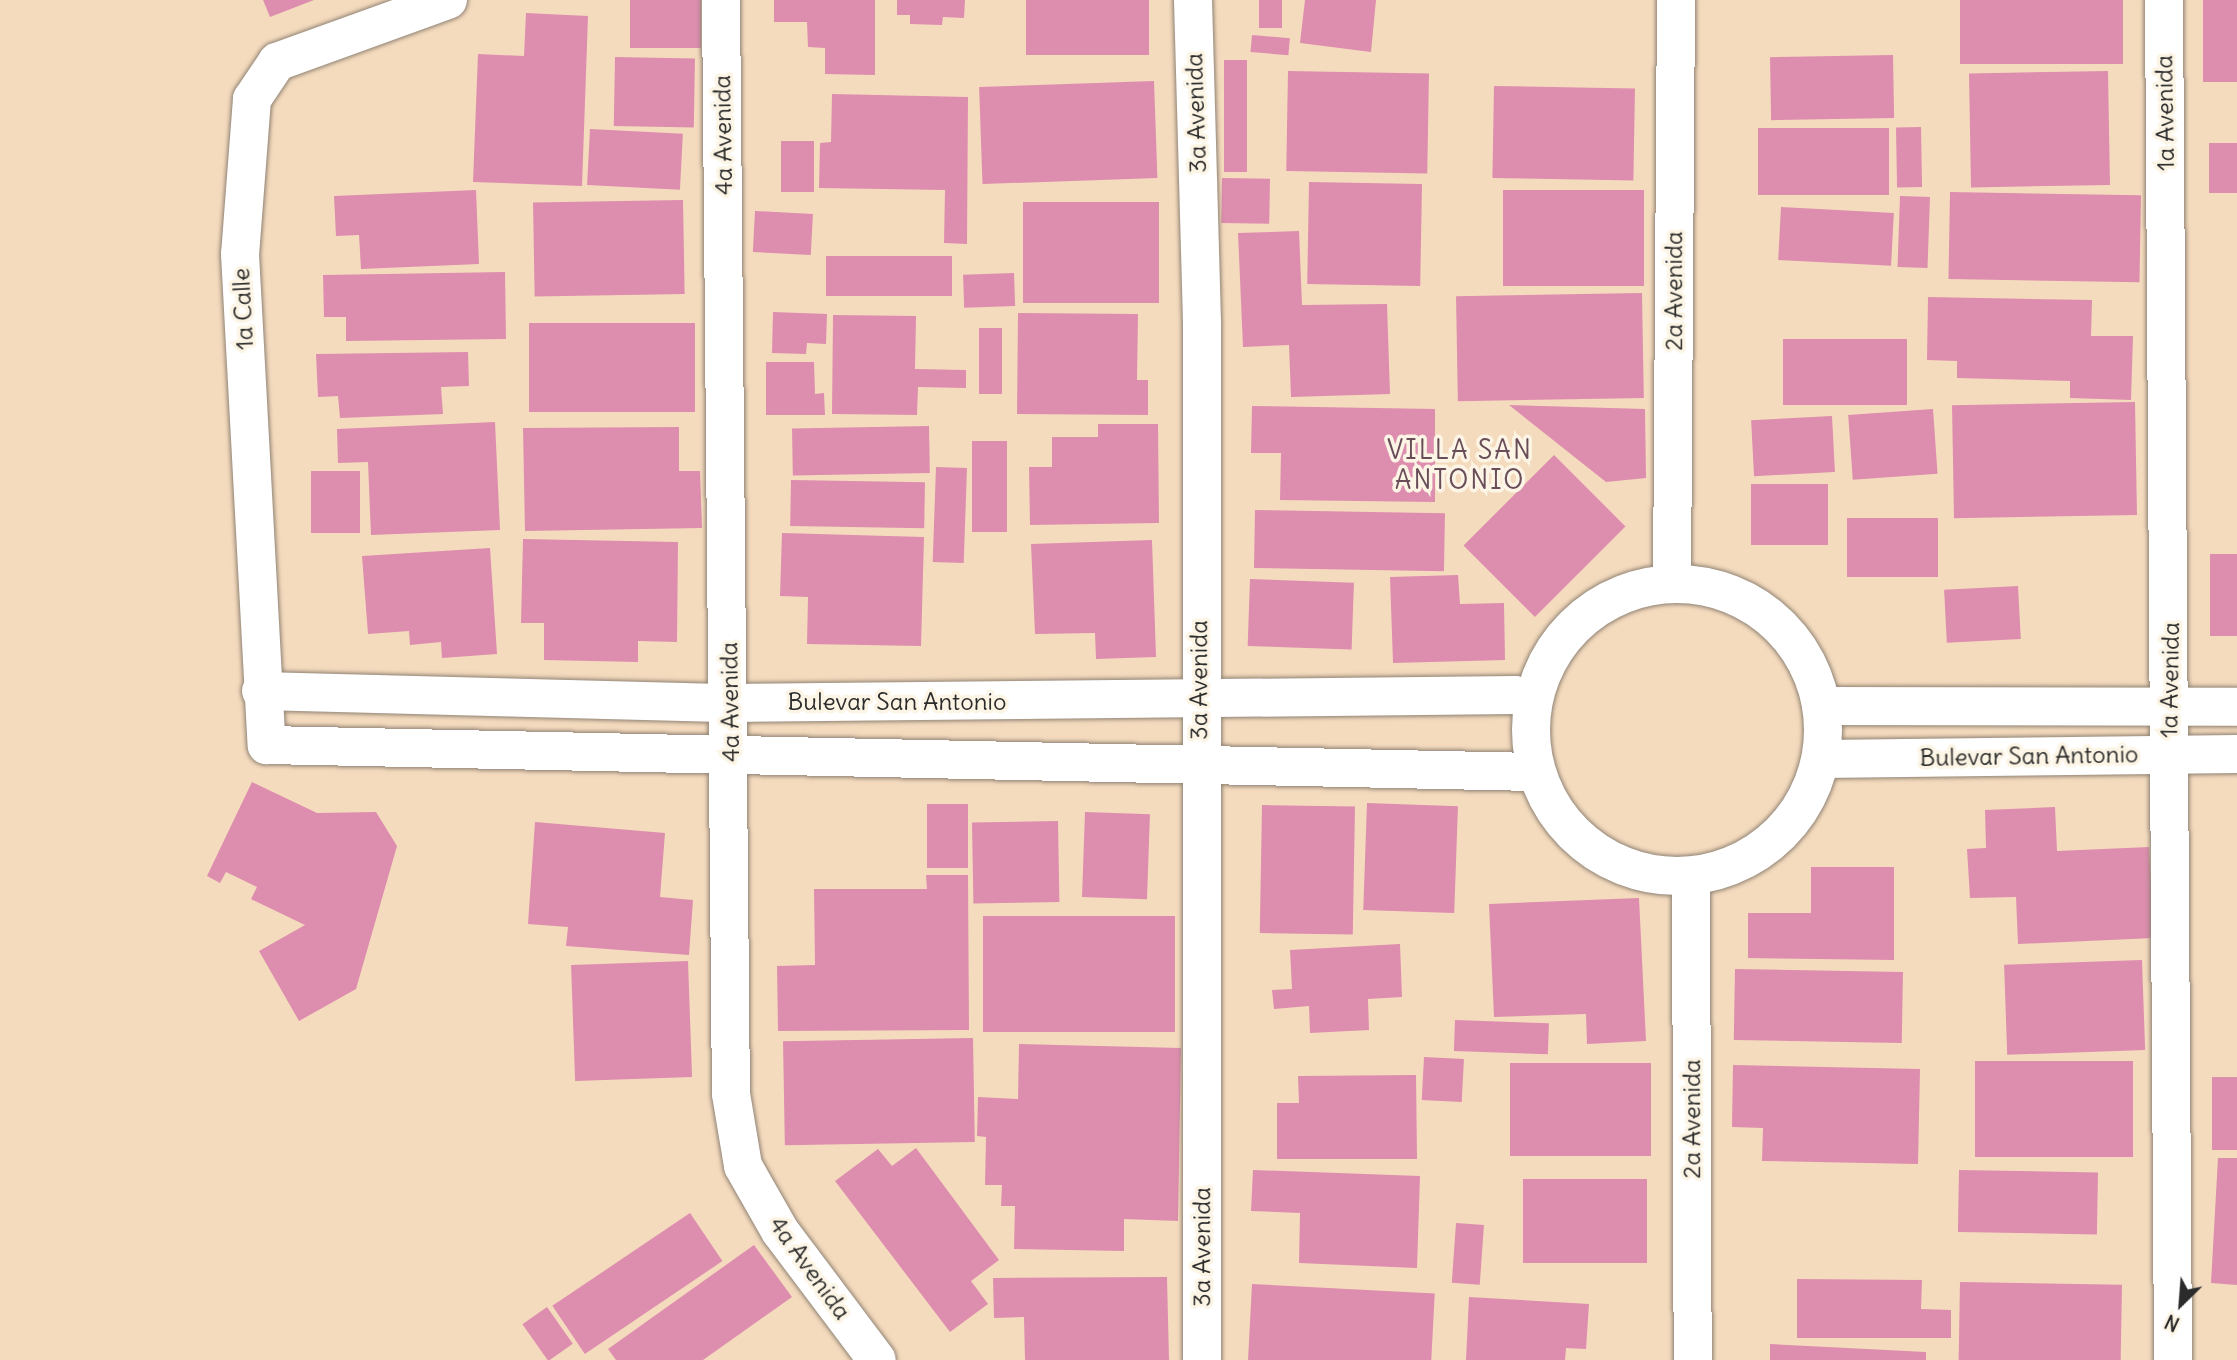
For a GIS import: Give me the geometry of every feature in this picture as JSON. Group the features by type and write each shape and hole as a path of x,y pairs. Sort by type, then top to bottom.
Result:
{"street":[{"name":"1a Calle","path":"448,0 276,62 252,99 240,254 261,691 267,745 731,755"},
{"name":"4a Avenida","path":"721,0 731,702 731,1094 743,1166 780,1231 877,1360"},
{"name":"3a Avenida","path":"1193,0 1202,324 1198,701 1202,1360"},
{"name":"2a Avenida","path":"1672,583 1676,0"},
{"name":"1a Avenida","path":"2164,0 2172,707 2169,754 2173,1360"},
{"path":"1672,583 1714,588 1753,604 1785,631 1810,665 1822,706 1822,759 1806,803 1776,839 1737,865 1691,877 1646,874 1605,859 1569,831 1535,772 1532,700 1549,654 1582,617 1624,593 1672,583"},
{"name":"Bulevar San Antonio","path":"261,691 731,702 1198,701 1515,695 1532,700"},
{"name":"Bulevar San Antonio","path":"1822,706 2237,707"},
{"name":"Bulevar San Antonio","path":"1822,759 2237,754"},
{"path":"731,755 1535,772"},
{"name":"2a Avenida","path":"1691,877 1693,1360"}],"building":[{"path":"263,0 314,0 270,17"},
{"path":"630,0 701,0 701,48 630,48"},
{"path":"774,0 875,0 875,75 825,74 825,48 808,47 807,22 774,22"},
{"path":"897,0 965,0 964,18 943,17 942,25 910,24 910,15 897,15"},
{"path":"1026,0 1149,0 1149,55 1026,55"},
{"path":"1259,0 1282,0 1282,28 1259,28"},
{"path":"1305,0 1376,0 1371,52 1300,43"},
{"path":"1960,0 2123,0 2123,64 1960,64"},
{"path":"2203,0 2237,0 2237,82 2203,82"},
{"path":"526,13 588,16 582,186 473,182 478,54 524,56"},
{"path":"1252,35 1290,38 1288,55 1251,52"},
{"path":"1893,55 1894,118 1771,120 1770,57"},
{"path":"615,57 695,58 694,127 614,126"},
{"path":"1224,60 1247,60 1247,172 1224,172"},
{"path":"1288,71 1429,73 1427,173 1286,171"},
{"path":"2108,71 2110,185 1971,187 1969,73"},
{"path":"1154,81 1157,178 982,184 979,87"},
{"path":"1494,86 1635,88 1633,180 1492,178"},
{"path":"832,94 968,97 967,244 944,243 945,190 819,188 820,143 831,142"},
{"path":"1896,127 1921,127 1922,187 1897,187"},
{"path":"1758,128 1889,128 1889,195 1758,195"},
{"path":"590,129 683,134 680,190 587,185"},
{"path":"781,141 814,141 814,192 781,192"},
{"path":"2209,143 2237,143 2237,193 2209,193"},
{"path":"1222,178 1270,179 1269,224 1221,223"},
{"path":"1309,182 1422,184 1420,286 1307,284"},
{"path":"476,190 479,264 361,269 359,235 336,236 334,196"},
{"path":"1503,190 1644,190 1644,286 1503,286"},
{"path":"1950,192 2141,195 2139,282 1948,279"},
{"path":"1900,196 1930,197 1928,268 1898,267"},
{"path":"683,200 685,294 535,297 533,203"},
{"path":"1023,202 1159,202 1159,303 1023,303"},
{"path":"1781,207 1894,213 1891,266 1778,260"},
{"path":"755,211 813,214 811,255 753,252"},
{"path":"1299,231 1302,305 1387,304 1390,394 1291,397 1289,345 1243,347 1238,233"},
{"path":"826,256 952,256 952,296 826,296"},
{"path":"505,272 506,339 346,341 346,317 324,317 323,275"},
{"path":"1014,273 1015,306 964,308 963,275"},
{"path":"1642,293 1644,398 1458,401 1456,296"},
{"path":"1928,297 2092,300 2091,336 2133,336 2131,400 2070,398 2070,381 1957,378 1957,361 1927,360"},
{"path":"773,312 827,314 826,344 807,343 806,354 772,353"},
{"path":"1018,313 1138,314 1137,380 1148,380 1148,415 1017,414"},
{"path":"833,315 916,316 915,369 966,370 966,388 918,387 917,415 832,414"},
{"path":"529,323 695,323 695,412 529,412"},
{"path":"979,328 1002,328 1002,394 979,394"},
{"path":"1783,339 1907,339 1907,405 1783,405"},
{"path":"468,352 469,386 441,387 443,414 340,418 338,396 318,397 316,354"},
{"path":"766,362 814,362 815,394 824,393 825,415 766,415"},
{"path":"2135,402 2137,515 1954,518 1952,405"},
{"path":"1509,405 1645,409 1646,478 1606,482"},
{"path":"1252,406 1435,409 1435,502 1280,500 1281,453 1251,453"},
{"path":"1933,409 1938,474 1853,480 1848,415"},
{"path":"1832,416 1835,472 1754,476 1751,420"},
{"path":"495,422 500,530 371,535 368,462 338,463 337,429"},
{"path":"1098,424 1158,424 1159,523 1030,525 1029,467 1052,467 1052,437 1098,437"},
{"path":"929,426 930,473 793,475 792,428"},
{"path":"679,427 679,471 700,471 702,528 525,531 523,428"},
{"path":"972,441 1007,441 1007,532 972,532"},
{"path":"1554,455 1625,526 1535,617 1463,546"},
{"path":"936,467 967,468 964,563 933,562"},
{"path":"311,471 360,471 360,533 311,533"},
{"path":"791,480 925,482 924,528 790,526"},
{"path":"1751,484 1828,484 1828,545 1751,545"},
{"path":"1255,510 1445,513 1444,571 1254,568"},
{"path":"1847,518 1938,518 1938,577 1847,577"},
{"path":"782,533 924,537 921,646 807,644 808,597 780,596"},
{"path":"523,539 678,542 677,642 638,641 638,662 544,660 544,623 521,623"},
{"path":"1152,540 1156,657 1096,659 1095,633 1035,634 1031,544"},
{"path":"490,548 497,654 442,658 441,642 410,645 409,631 368,634 362,556"},
{"path":"2210,554 2237,554 2237,636 2210,636"},
{"path":"1458,575 1460,604 1504,603 1505,660 1393,663 1390,577"},
{"path":"1250,579 1354,583 1352,650 1248,646"},
{"path":"2018,586 2021,639 1947,643 1944,590"},
{"path":"252,782 317,813 376,812 397,846 356,989 299,1021 259,951 305,925 251,899 257,887 226,872 220,883 207,876"},
{"path":"1367,803 1458,806 1454,913 1363,910"},
{"path":"927,804 968,804 968,868 927,868"},
{"path":"1262,805 1355,807 1353,935 1260,933"},
{"path":"2055,807 2057,851 2149,847 2154,938 2018,944 2016,897 1970,898 1967,849 1986,848 1985,810"},
{"path":"1085,812 1150,814 1147,899 1082,897"},
{"path":"1058,821 1059,902 973,903 972,823"},
{"path":"535,822 665,833 660,897 693,900 689,955 566,946 568,927 528,924"},
{"path":"1811,867 1894,867 1894,960 1748,958 1748,913 1811,913"},
{"path":"926,875 968,875 969,1030 778,1031 777,966 815,965 814,889 927,889"},
{"path":"1639,898 1646,1041 1587,1044 1586,1014 1494,1017 1489,904"},
{"path":"983,916 1175,916 1175,1032 983,1032"},
{"path":"1400,944 1402,997 1368,999 1369,1030 1310,1033 1309,1006 1274,1009 1272,990 1292,989 1290,950"},
{"path":"2142,960 2145,1050 2007,1055 2004,965"},
{"path":"688,961 692,1077 575,1081 571,965"},
{"path":"1735,969 1903,972 1902,1043 1734,1040"},
{"path":"1455,1020 1549,1023 1548,1054 1454,1051"},
{"path":"973,1038 975,1142 785,1145 783,1041"},
{"path":"1019,1044 1181,1048 1178,1221 1124,1219 1124,1251 1014,1249 1015,1206 1001,1206 1002,1185 985,1185 986,1137 977,1136 978,1097 1018,1099"},
{"path":"1424,1057 1464,1059 1462,1102 1422,1100"},
{"path":"1975,1061 2133,1061 2133,1157 1975,1157"},
{"path":"1510,1063 1651,1063 1651,1156 1510,1156"},
{"path":"1733,1065 1920,1069 1918,1164 1762,1161 1763,1128 1732,1127"},
{"path":"1416,1075 1417,1159 1277,1159 1277,1103 1299,1103 1298,1076"},
{"path":"2212,1077 2237,1077 2237,1150 2212,1150"},
{"path":"916,1148 999,1260 971,1281 988,1304 950,1332 835,1181 878,1149 892,1166"},
{"path":"2218,1158 2237,1158 2237,1285 2211,1283"},
{"path":"1253,1170 1420,1176 1417,1268 1299,1263 1300,1213 1251,1211"},
{"path":"1959,1170 2098,1172 2097,1234 1958,1232"},
{"path":"1523,1179 1647,1179 1647,1263 1523,1263"},
{"path":"690,1213 722,1261 585,1354 552,1306"},
{"path":"1456,1223 1484,1225 1480,1285 1452,1283"},
{"path":"754,1245 792,1297 703,1360 616,1360 608,1349"},
{"path":"1167,1277 1169,1360 1025,1360 1024,1317 994,1318 993,1278"},
{"path":"1797,1279 1922,1280 1921,1309 1951,1310 1951,1338 1797,1338"},
{"path":"1960,1282 2122,1285 2121,1360 1959,1360"},
{"path":"1252,1284 1435,1294 1431,1360 1248,1360"},
{"path":"1469,1297 1589,1304 1586,1349 1566,1348 1565,1360 1466,1360"},
{"path":"547,1307 573,1344 547,1360 522,1324"},
{"path":"1770,1344 1926,1352 1926,1360 1770,1360"}],"district":[{"name":"VILLA SAN ANTONIO","path":"1460,465"}]}
